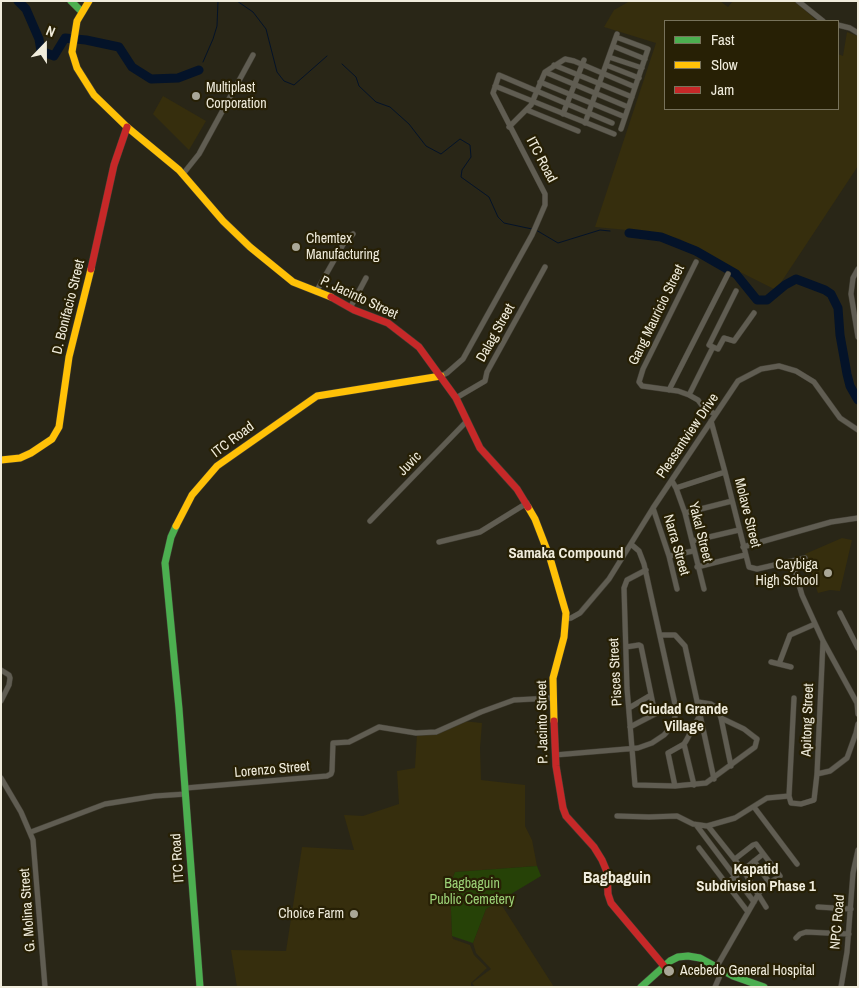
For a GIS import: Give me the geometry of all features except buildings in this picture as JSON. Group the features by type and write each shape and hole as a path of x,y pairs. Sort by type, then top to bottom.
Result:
{"street":[{"path":"71,1 82,12 89,1"},
{"path":"798,1 822,20"},
{"name":"P. Jacinto Street","path":"82,12 77,21 72,52 81,76 94,95 127,127 156,149 183,174 207,204 250,247 293,282 388,323 414,342 456,398 480,448 518,489 527,503 550,558 562,595 566,619 564,636 553,678 552,698 555,754 563,808 566,816 594,847 602,860 607,872 608,894 611,903 664,966"},
{"path":"839,25 850,28 858,33"},
{"path":"586,123 617,35 648,49 621,129"},
{"path":"613,46 645,58"},
{"path":"183,174 199,154 253,56"},
{"path":"609,57 642,68"},
{"path":"510,127 527,110 545,72 566,60 583,63 603,74 635,87"},
{"path":"563,114 583,63"},
{"path":"606,65 638,78"},
{"path":"554,66 632,97"},
{"path":"545,72 628,107"},
{"path":"612,123 499,75 495,86 614,134"},
{"path":"540,82 625,117"},
{"name":"ITC Road","path":"200,987 186,791 165,563 171,537 192,495 218,466 317,396 441,376 463,359 532,235 545,204 545,194 493,93 495,86"},
{"path":"527,110 578,131"},
{"name":"D. Bonifacio Street","path":"1,460 20,458 31,453 52,439 59,427 69,356 85,297 114,165 127,127"},
{"path":"316,292 345,241 353,234"},
{"name":"Gang Mauricio Street","path":"696,262 638,380 642,386 689,395 698,400 704,408 715,414"},
{"name":"Dalag Street","path":"456,398 485,381 487,372 545,267"},
{"path":"858,270 853,278 858,337"},
{"path":"669,390 728,274"},
{"path":"350,308 366,278"},
{"path":"736,291 709,345 718,349 725,338 734,341 754,313"},
{"path":"689,395 712,347"},
{"name":"Pleasantview Drive","path":"566,619 575,616 584,609 609,579 632,545 653,508 738,381 761,369 779,366 796,372 814,382 840,418 858,430"},
{"name":"Molave Street","path":"710,421 726,472 749,567 754,569 805,558"},
{"name":"Juvic","path":"370,521 466,422"},
{"path":"676,488 726,472"},
{"name":"Yakal Street","path":"672,481 685,513 704,589"},
{"path":"685,513 732,501"},
{"path":"439,542 480,532 527,503"},
{"name":"Narra Street","path":"653,508 669,556 676,589"},
{"path":"743,547 831,522 858,518"},
{"path":"692,541 739,530"},
{"path":"555,754 632,749 652,742 664,735 673,724 675,704 646,570 641,554 632,545"},
{"path":"669,556 693,550"},
{"path":"697,567 745,555"},
{"path":"792,562 802,595 822,641 857,703 858,714"},
{"name":"Pisces Street","path":"646,570 627,580 624,585 630,727 635,785 675,786"},
{"path":"840,614 855,637 858,648"},
{"path":"778,664 790,635 815,624"},
{"path":"660,635 675,635 683,642 714,779"},
{"name":"Apitong Street","path":"789,796 791,803 794,804 814,800 817,774 822,641"},
{"path":"626,647 640,644 641,646 655,714 630,727"},
{"path":"771,662 791,667"},
{"path":"1,670 10,678 9,685 1,701"},
{"path":"629,708 651,694"},
{"name":"Lorenzo Street","path":"186,791 327,776 332,771 332,746 334,743 349,742 379,727 416,733 436,732 514,700 552,698"},
{"path":"617,816 676,816 696,825 708,826 735,818 767,798 789,796 794,698"},
{"path":"698,702 707,702 715,706 721,718 731,766"},
{"path":"700,714 684,744 668,752 675,786 694,786 706,783 756,747 757,739 744,729 721,718"},
{"path":"817,774 835,769 847,758 857,734 858,724"},
{"path":"684,744 694,786"},
{"name":"G. Molina Street","path":"1,778 3,787 21,812 33,840 45,987"},
{"path":"31,832 105,804 186,791"},
{"path":"754,806 797,864"},
{"path":"696,825 754,902"},
{"path":"708,826 743,870 766,907"},
{"path":"715,987 719,969 759,893 769,882 780,875 756,844 735,859"},
{"path":"699,848 748,912"},
{"name":"NPC Road","path":"841,987 858,850"},
{"path":"727,884 763,854"},
{"path":"754,862 769,882"},
{"path":"818,907 851,908"},
{"path":"796,938 806,932 849,934"},
{"path":"641,987 674,959 688,956 700,958 719,969 764,987"}],"shaded area":[{"path":"630,1 720,1 728,7 733,1 795,1 816,20 664,20 664,110 839,110 839,54 843,56 847,32 858,36 858,166 776,290 718,261 680,239 659,233 595,227 656,43 604,27 614,10"},
{"name":"Multiplast Corporation","path":"163,96 206,121 189,150 153,114"},
{"name":"Caybiga High School","path":"842,538 852,540 840,591 830,590 818,593 805,554"},
{"path":"462,721 482,723 480,748 481,780 525,785 525,826 532,840 537,866 455,872 450,885 453,939 470,945 474,955 487,968 471,983 471,987 237,987 231,950 286,951 302,847 354,850 344,815 363,816 399,804 397,771 415,768 417,734 436,734"},
{"path":"499,901 554,987 475,987 472,983 491,969 476,953 473,943 486,909"}],"green space":[{"name":"Bagbaguin Public Cemetery","path":"537,866 541,876 486,909 473,943 452,936 450,885 455,872"}],"waterway":[{"path":"18,1 26,9 39,39 41,51 54,56 65,38 86,40 119,47 132,67 151,79 178,78 199,70"},
{"path":"203,62 217,26 218,1"},
{"path":"237,1 253,12 266,29 277,72 284,81 294,85 327,56"},
{"path":"342,64 356,77 359,86 376,102 390,107 409,124 426,146 441,154 460,139 470,145 471,157 462,170 461,177 489,197 498,217 504,223 532,229"},
{"path":"536,230 558,243 600,230 610,231"},
{"path":"629,233 661,237 696,251 736,274 757,300 767,300 785,285 796,279 831,294 838,308 840,335 850,386 858,400"}],"traffic: fast":[{"path":"71,1 82,12"},
{"path":"176,526 171,537 165,563 179,709 200,987"},
{"path":"641,987 670,961 678,957 688,956 700,958 733,976 764,987"}],"traffic: slow":[{"path":"89,1 77,21 72,52 77,68 94,95 127,127 179,170 223,221 250,247 293,282 331,297"},
{"path":"1,460 20,458 31,453 52,439 59,427 69,357 91,269"},
{"path":"176,526 192,495 217,466 317,396 441,376"},
{"path":"528,507 535,519 550,558 566,613 564,637 553,678 554,721"}],"traffic: jam":[{"path":"91,269 114,165 127,127"},
{"path":"331,297 354,310 388,323 419,347 456,398 480,448 517,489 528,507"},
{"path":"554,721 556,766 566,816 594,847 602,860 607,872 608,894 611,903 664,966"}],"place":[{"name":"Multiplast Corporation","path":"196,96"},
{"name":"Chemtex Manufacturing","path":"296,247"},
{"name":"Caybiga High School","path":"828,573"},
{"name":"Choice Farm","path":"354,914"},
{"name":"Acebedo General Hospital","path":"669,971"}],"district":[{"name":"Samaka Compound","path":"566,554"},
{"name":"Ciudad Grande Village","path":"684,718"},
{"name":"Kapatid Subdivision Phase 1","path":"756,878"},
{"name":"Bagbaguin","path":"617,879"}]}
